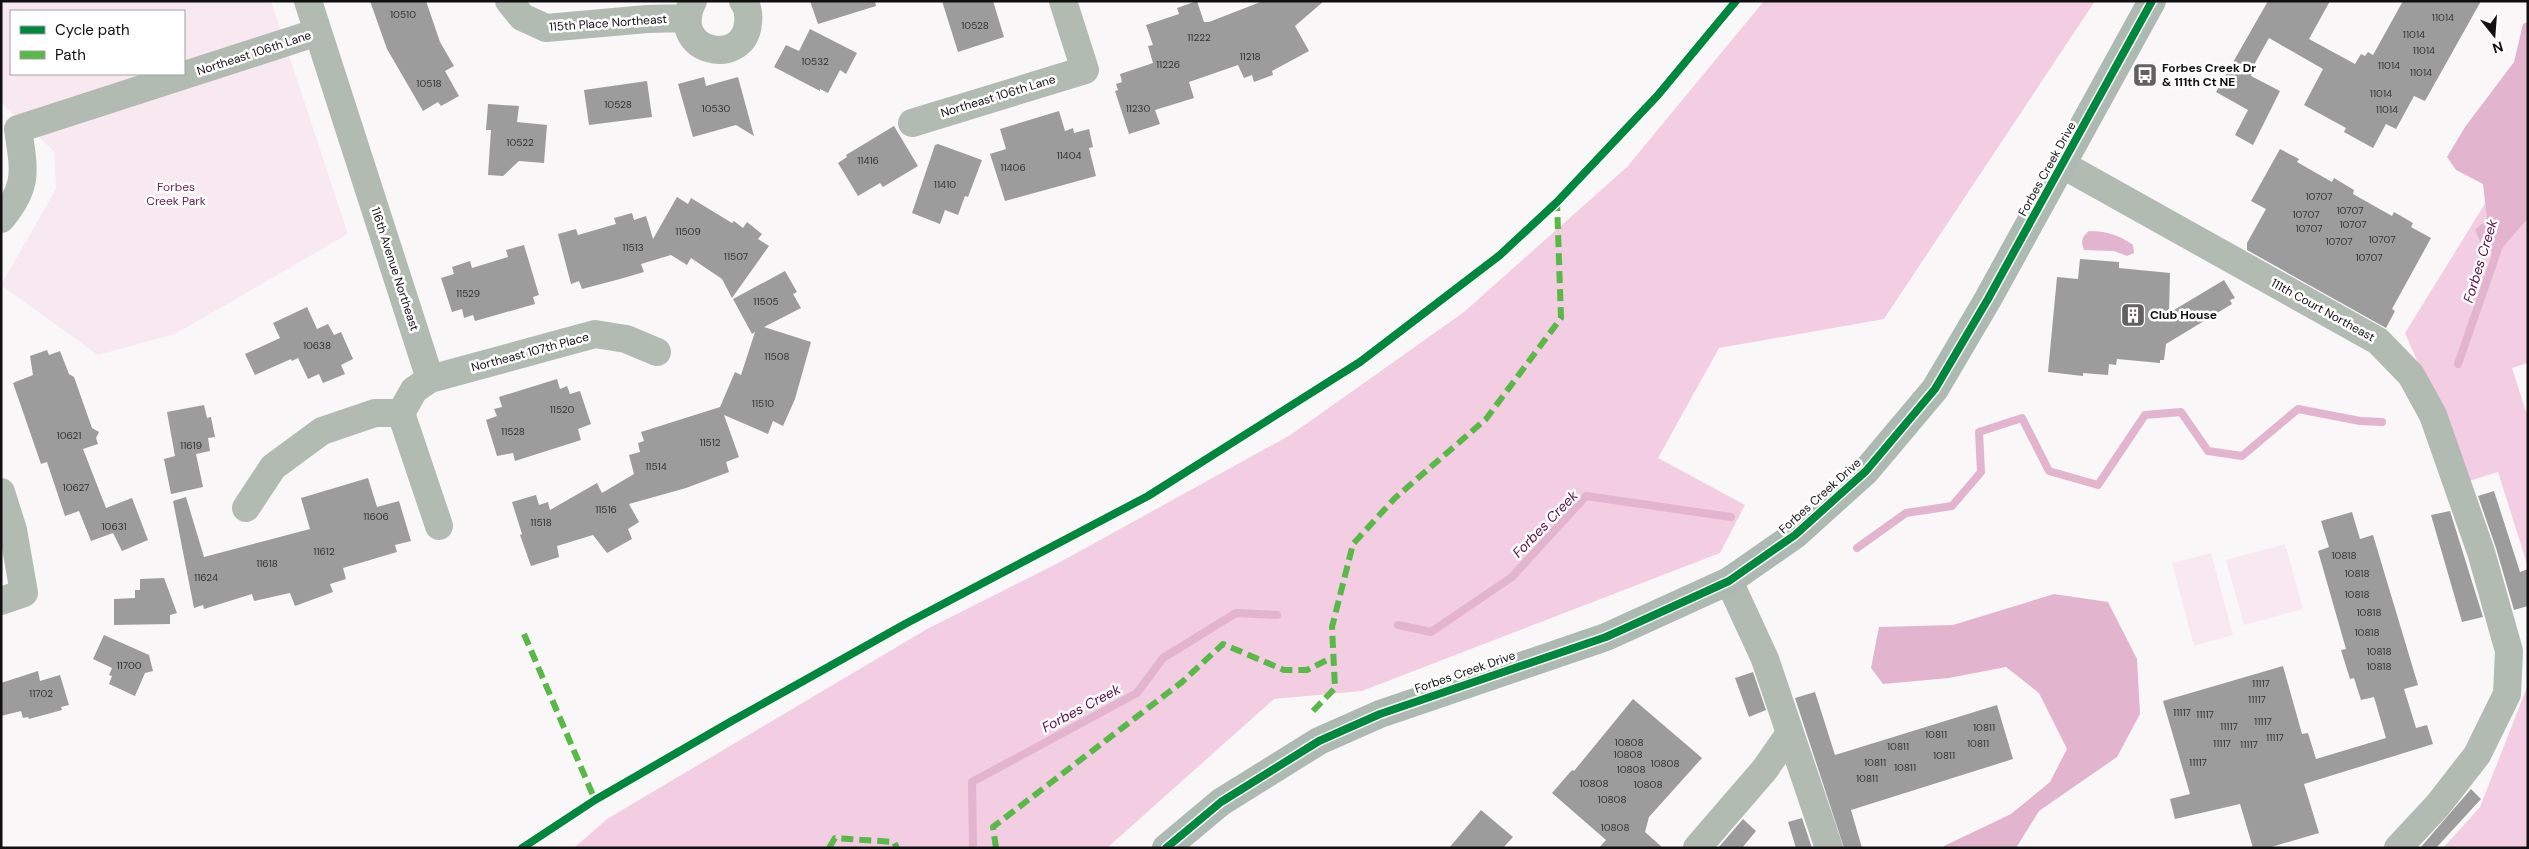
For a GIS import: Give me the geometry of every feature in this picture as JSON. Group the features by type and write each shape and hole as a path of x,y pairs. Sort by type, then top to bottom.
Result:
{"street":[{"name":"116th Avenue Northeast","path":"308,1 430,379"},
{"name":"115th Place Northeast","path":"509,1 522,17 546,28 647,19 690,9 691,35 699,44 710,50 722,51 733,47 742,39 748,28 749,16 743,1"},
{"name":"Northeast 106th Lane","path":"912,123 1085,70 1063,1"},
{"name":"Forbes Creek Drive","path":"1166,848 1221,802 1326,738 1380,714 1606,637 1729,581 1795,536 1866,471 1935,390 2063,165 2152,1"},
{"name":"Northeast 106th Lane","path":"185,72 318,32"},
{"name":"Northeast 106th Lane","path":"9,126 177,75"},
{"path":"1,219 13,205 22,185 23,162 9,126"},
{"name":"111th Court Northeast","path":"2063,165 2378,341 2412,375 2433,416 2481,552 2509,651 2507,694 2477,755 2438,805 2398,848"},
{"name":"Northeast 107th Place","path":"430,379 595,334 626,339 657,352"},
{"path":"430,379 414,390 401,413 439,526"},
{"path":"246,508 272,467 322,432 375,413 401,413"},
{"path":"1,492 13,530 12,597"},
{"path":"1729,581 1765,659 1829,848"},
{"path":"1697,848 1765,769 1790,733"}],"green space":[{"name":"Forbes Creek Park","path":"271,1 348,234 175,334 98,355 1,285 56,189 54,151 1,103 1,2"},
{"path":"2285,544 2303,609 2244,625 2226,560"},
{"path":"2211,553 2233,635 2194,646 2172,563"}],"shaded area":[{"path":"1764,1 2095,1 1884,319 1719,348 1658,458 1745,505 1720,553 1362,691 1274,699 1107,848 574,848 607,819 927,629 1062,561 1292,434 1464,312 1627,167"},
{"path":"2528,22 2528,218 2497,254 2483,248 2475,230 2487,219 2483,184 2456,170 2447,157 2465,127 2514,62 2523,24"},
{"path":"2528,134 2528,363 2512,368 2528,418 2528,567 2498,472 2469,481 2405,333"},
{"path":"2089,231 2117,236 2133,245 2134,253 2127,256 2114,251 2084,250 2082,240"},
{"path":"2054,594 2108,602 2137,659 2140,714 2117,757 2039,811 2016,848 1944,848 1944,846 2011,814 2050,782 2067,749 2039,693 2006,667 1949,678 1883,684 1871,668 1879,627 1953,625"},
{"path":"2528,685 2528,848 2443,848 2480,807"}],"building":[{"path":"370,1 426,1 440,42 454,66 445,71 459,96 441,106 438,102 423,111 387,49"},
{"path":"810,1 875,1 876,6 818,24"},
{"path":"942,1 993,1 1004,37 958,52"},
{"path":"1197,1 1204,22 1209,22 1263,1 1324,1 1295,26 1309,51 1272,71 1273,75 1254,82 1252,75 1244,78 1238,65 1189,82 1194,98 1155,110 1160,124 1129,134 1115,91 1118,90 1116,84 1122,82 1120,74 1153,63 1148,46 1153,45 1146,25 1179,14 1177,8"},
{"path":"2268,1 2330,1 2309,39 2355,64 2361,54 2365,56 2368,52 2373,55 2403,1 2481,1 2425,101 2414,96 2396,129 2386,124 2373,148 2344,132 2346,128 2304,105 2323,69 2269,38 2250,72 2252,73 2251,76 2280,91 2253,145 2235,135 2248,110 2216,92"},
{"path":"810,29 857,53 846,74 840,70 828,93 820,89 820,91 774,67 786,45 799,51"},
{"path":"704,77 706,86 738,77 754,136 736,125 693,137 678,84"},
{"path":"647,81 652,117 589,125 584,90"},
{"path":"488,104 519,106 517,122 547,125 544,163 519,161 503,176 488,175 491,130 486,130"},
{"path":"1059,111 1065,131 1073,128 1074,133 1089,129 1093,147 1089,148 1096,176 1005,201 990,154 1006,149 1000,129"},
{"path":"894,126 918,166 883,187 880,183 858,196 838,163 847,157 846,155"},
{"path":"938,144 982,160 968,197 965,196 958,215 945,210 940,224 912,213 935,145"},
{"path":"2280,149 2299,159 2297,162 2332,182 2334,178 2354,190 2353,194 2392,216 2394,212 2413,223 2411,227 2431,238 2392,309 2395,311 2386,328 2247,250 2247,243 2266,209 2251,201"},
{"path":"677,197 688,204 691,198 732,223 734,221 743,228 747,222 762,234 758,239 769,246 732,298 722,279 691,258 687,265 671,255 641,264 644,272 620,279 582,289 579,281 571,284 558,234 576,229 578,235 616,224 614,218 632,213 634,220 646,216 653,239"},
{"path":"524,245 539,295 533,297 535,304 475,321 473,315 464,318 462,309 452,312 441,278 454,274 452,267 470,261 472,268 508,257 506,250"},
{"name":"Club House","path":"2080,259 2119,262 2119,268 2170,273 2169,313 2224,280 2235,298 2230,300 2232,304 2166,344 2164,360 2160,360 2160,363 2117,359 2116,365 2109,364 2108,375 2083,373 2083,376 2048,372 2057,277 2078,279"},
{"path":"785,271 797,292 793,294 801,308 764,327 811,342 795,399 783,426 773,421 768,434 724,415 739,457 726,462 729,472 686,488 629,504 639,522 628,529 632,539 607,553 593,535 557,546 559,557 531,566 520,535 522,534 512,502 536,495 539,505 548,502 550,510 597,483 602,493 634,474 629,455 640,452 638,443 644,441 641,432 720,407 735,372 741,375 755,332 752,334 733,299"},
{"path":"307,307 317,329 328,324 334,335 341,332 353,359 341,365 345,374 323,383 319,374 308,379 298,358 292,361 291,359 255,375 245,354 280,338 273,323"},
{"path":"47,350 49,355 60,351 69,374 74,377 92,428 99,432 96,438 98,444 83,449 106,508 132,498 148,540 122,551 113,533 91,541 79,511 65,516 47,462 41,464 13,383 33,375 30,356"},
{"path":"557,379 560,389 567,386 570,394 580,391 591,424 578,429 581,440 515,461 513,453 497,456 486,420 497,416 494,409 502,407 499,397"},
{"path":"204,405 207,418 211,417 215,437 208,438 210,451 196,454 203,487 171,494 164,459 175,456 167,412"},
{"path":"368,478 377,507 399,501 411,541 395,545 397,552 343,568 346,579 330,584 333,592 295,606 290,593 254,601 252,594 204,609 203,605 194,608 173,501 186,497 204,557 310,529 301,498"},
{"path":"2494,491 2520,572 2528,569 2528,606 2514,610 2496,548 2478,496"},
{"path":"2450,511 2483,617 2462,622 2431,515"},
{"path":"2352,512 2360,539 2373,535 2418,685 2404,689 2416,728 2427,725 2433,744 2304,784 2319,833 2268,848 2253,848 2240,804 2175,819 2170,799 2190,794 2163,701 2283,666 2302,734 2308,733 2316,759 2386,738 2374,697 2361,700 2354,678 2350,679 2341,650 2346,649 2318,551 2329,547 2321,521"},
{"path":"164,578 177,613 170,615 170,624 114,625 114,599 135,598 135,590 140,590 140,579"},
{"path":"104,635 149,655 153,671 145,673 135,696 109,684 112,676 109,675 112,668 93,659"},
{"path":"38,671 40,681 60,675 69,705 61,707 62,710 29,719 28,717 23,718 21,711 1,716 1,683"},
{"path":"1753,672 1766,710 1749,717 1735,678"},
{"path":"1815,692 1835,755 1997,705 2013,759 1851,810 1862,848 1844,848 1795,698"},
{"path":"1633,699 1702,758 1649,817 1645,832 1663,848 1599,848 1606,840 1552,793 1572,770 1574,771"},
{"path":"2471,789 2481,799 2436,848 2420,848"},
{"path":"1481,810 1513,837 1503,848 1449,848"},
{"path":"1802,818 1812,848 1796,848 1788,822"},
{"path":"1743,819 1756,831 1742,848 1718,848"}],"waterway":[{"name":"Forbes Creek","path":"2458,364 2499,246"},
{"name":"Forbes Creek","path":"1857,548 1906,513 1952,506 1981,472 1979,432 2022,418 2049,471 2098,485 2145,415 2181,412 2208,451 2242,456 2298,409 2360,421 2382,422"},
{"name":"Forbes Creek","path":"1398,625 1431,632 1512,577 1586,496 1731,517"},
{"name":"Forbes Creek","path":"973,848 972,782 1137,693 1163,658 1236,613 1277,615"}],"marked path":[{"path":"1313,711 1335,688 1332,627 1353,544 1395,498 1486,419 1561,318 1557,202"},
{"path":"524,634 595,800"},
{"path":"996,848 993,827 1182,682 1223,644 1284,670 1307,670 1333,657"},
{"path":"829,848 835,838 894,842 897,848"}],"cycle path":[{"path":"522,848 595,800 730,722 905,624 1148,496 1360,362 1500,255 1557,202 1658,95 1736,1"},
{"path":"1166,848 1221,802 1319,741 1380,714 1606,637 1729,581 1795,535 1866,471 1935,389 1988,299 2152,1"}],"place":[{"name":"Forbes Creek Dr & 111th Ct NE","path":"2145,75"},
{"name":"Club House","path":"2133,315"}]}
